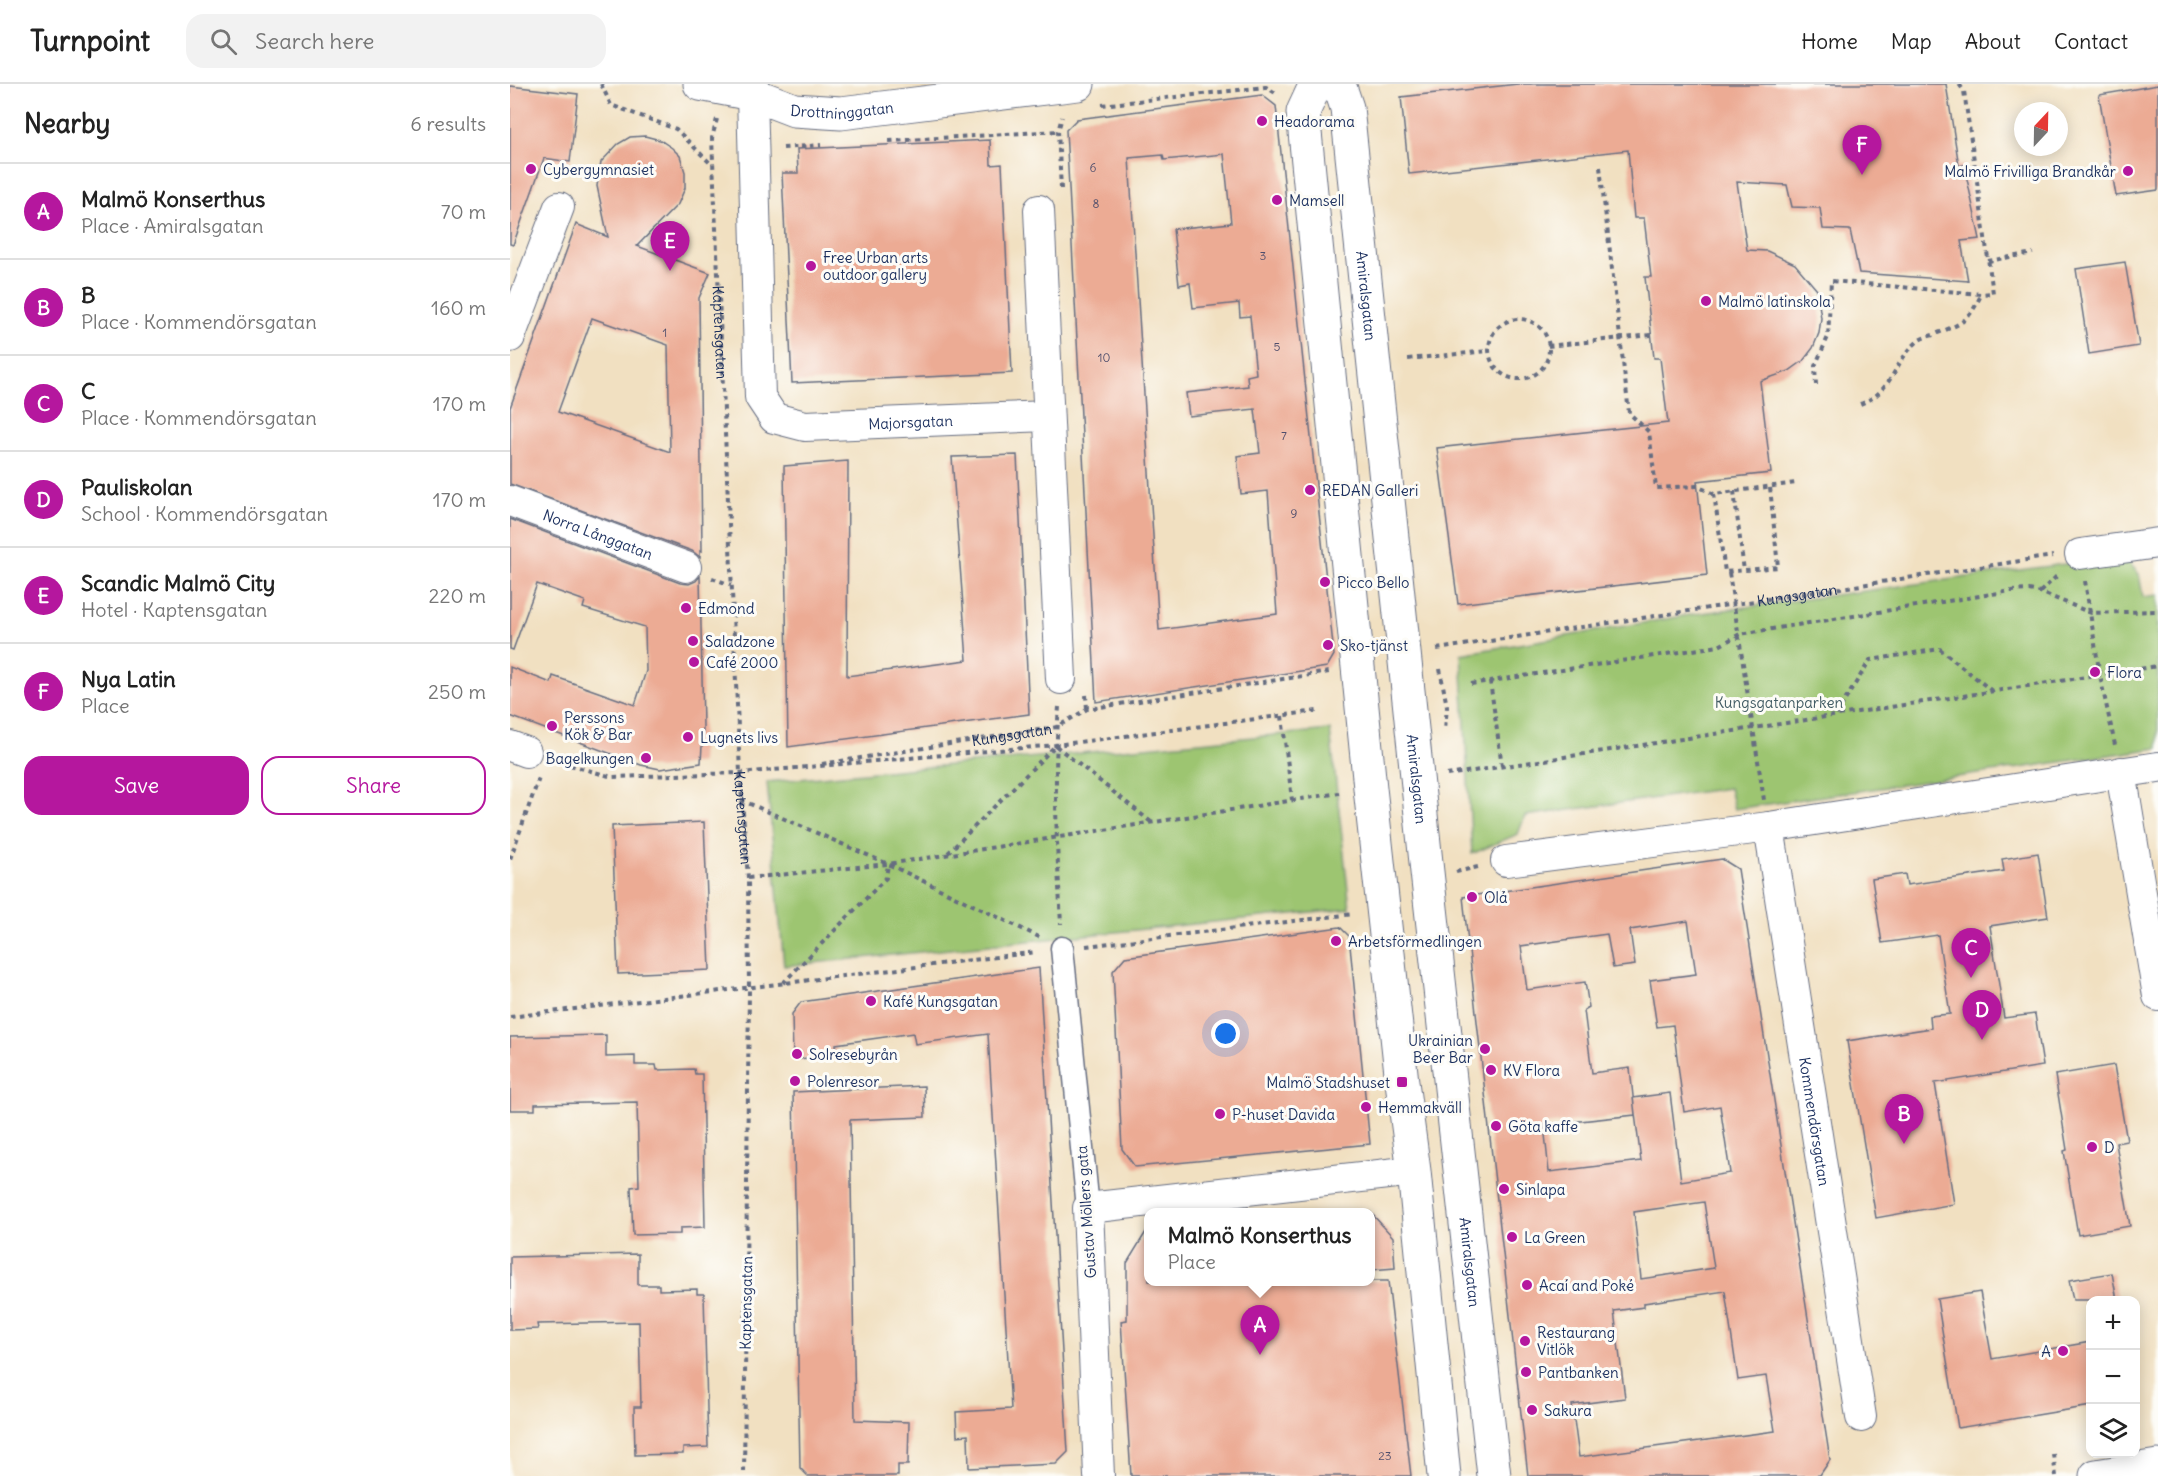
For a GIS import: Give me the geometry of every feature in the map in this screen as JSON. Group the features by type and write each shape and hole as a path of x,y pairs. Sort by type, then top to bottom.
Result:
{"main road":[{"path":"1316,84 1303,112 1370,788 1414,1171 1444,1476"},
{"name":"Amiralsgatan","path":"1339,84 1347,108 1494,1476"},
{"name":"Drottninggatan","path":"737,88 794,111 841,113 1085,95"},
{"path":"2096,1476 2158,1466"}],"street":[{"name":"Majorsgatan","path":"737,88 760,397 774,418 805,426 1048,416"},
{"path":"510,337 559,207"},
{"path":"1039,210 1061,679"},
{"name":"Norra Långgatan","path":"510,501 686,567"},
{"path":"2080,554 2158,543"},
{"path":"1506,861 1769,827 2158,767"},
{"path":"2121,772 2158,996"},
{"name":"Kommendörsgatan","path":"1769,827 1861,1416"},
{"name":"Gustav Möllers gata","path":"1062,948 1088,1208 1099,1476"},
{"path":"1088,1208 1414,1171"}],"path":[{"path":"601,84 611,105 676,129 713,165"},
{"path":"1816,385 1815,366 1828,337 1831,281 1993,294 1964,91 1959,84"},
{"path":"1085,95 1266,87 1284,97"},
{"name":"Kaptensgatan","path":"737,88 712,138 741,800 748,878 744,1476"},
{"path":"1039,210 1062,207 1058,131 1065,114"},
{"path":"878,142 1058,131"},
{"path":"783,148 831,145"},
{"path":"1600,167 1629,413 1649,432 1656,488 1697,486 1714,494 1796,483"},
{"path":"1988,261 2032,253"},
{"path":"1860,404 1871,400 1883,390 1906,353 1918,340 1963,323 1972,314 1981,294"},
{"path":"1521,319 1540,328 1546,336 1548,346 1545,365 1539,372 1521,380 1511,379 1495,369 1488,351 1494,331 1511,320 1521,319"},
{"path":"1548,346 1651,334"},
{"path":"1408,359 1488,351"},
{"path":"1714,494 1725,572 1778,567 1770,487"},
{"path":"1734,491 1744,571"},
{"path":"2080,554 2100,676 2121,772"},
{"name":"Kungsgatan","path":"1437,649 2038,557 2080,554"},
{"path":"1729,573 1769,827"},
{"path":"1471,684 1719,646 1740,634 2029,590 2040,592 2091,613 2158,611"},
{"path":"1836,715 1870,660 1940,649 1993,692"},
{"path":"1418,782 1448,774 2158,666"},
{"name":"Kungsgatan","path":"786,769 1057,727 1087,710 1338,671"},
{"path":"741,800 888,864 1062,948 1056,837 1056,745 1061,679"},
{"path":"1490,681 1502,766"},
{"path":"510,860 527,752 612,777 740,773 1056,745 1317,711"},
{"path":"1282,716 1292,800"},
{"path":"1056,745 1152,822"},
{"path":"946,854 1056,745"},
{"path":"748,878 888,864 1370,788"},
{"path":"782,984 886,878 888,864"},
{"path":"510,1017 749,989"},
{"path":"2053,1454 2056,1476"}],"green space":[{"name":"Kungsgatanparken","path":"2123,556 2139,574 2143,597 2158,595 2158,748 1734,809 1729,788 1525,816 1518,834 1472,854 1461,654 1695,614"},
{"path":"1330,730 1350,908 784,966 767,782"}],"building":[{"path":"1518,84 1946,84 1959,166 1964,165 1980,239 1961,241 1968,281 1859,273 1850,230 1823,229 1820,208 1792,207 1787,185 1737,182 1747,250 1767,251 1795,264 1817,290 1821,318 1819,333 1813,348 1803,361 1789,371 1760,381 1771,473 1697,481 1707,575 1458,604 1437,448 1668,423 1660,358 1654,358 1645,277 1651,277 1644,218 1634,218 1628,150 1409,174 1401,97"},
{"path":"2158,85 2158,190 2116,196 2099,95"},
{"path":"510,86 578,94 570,162 544,158 513,245 510,244"},
{"path":"1262,95 1276,106 1334,655 1327,667 1096,702 1066,130 1077,119","holes":["1224,154 1231,223 1173,229 1179,285 1190,283 1193,308 1239,303 1240,317 1250,316 1256,374 1247,376 1248,386 1186,393 1189,416 1255,409 1260,453 1237,456 1241,494 1268,491 1277,614 1159,630 1129,158 1163,155 1164,160"]},
{"path":"645,136 660,140 680,156 685,172 685,188 678,204 637,246 710,273 699,298 702,551 700,550 700,557 692,551 510,484 510,408 576,224 608,237 597,186 601,162 618,144 630,137","holes":["592,318 668,345 670,452 558,412"]},
{"path":"990,140 991,165 1002,164 1012,373 792,383 782,173 798,173 797,149"},
{"path":"2125,262 2139,346 2089,354 2076,269"},
{"path":"1017,455 1029,714 788,747 784,466 848,461 847,676 967,660 952,457"},
{"path":"510,519 680,583 689,584 700,576 703,727 701,763 660,769 641,765 510,716 510,667 551,683 553,676 635,705 646,671 645,627 583,608 585,601 537,584 513,650 510,649"},
{"path":"704,822 710,970 618,974 612,826"},
{"path":"2038,853 2048,917 1990,926 2004,1018 2035,1014 2043,1066 1935,1083 1954,1204 1876,1218 1847,1041 1931,1028 1930,1016 1950,1014 1938,935 1882,943 1872,879 1905,874 1907,885 2004,871 2002,859"},
{"path":"1722,859 1738,869 1830,1460 1820,1475 1528,1476 1463,897","holes":["1688,921 1696,974 1650,980 1657,1027 1673,1025 1684,1112 1720,1106 1730,1173 1681,1181 1670,1093 1633,1098 1630,1068 1592,1073 1584,1010 1589,1007 1585,982 1527,990 1521,946 1607,934 1613,968 1635,965 1630,930","1634,1107 1641,1161 1549,1172 1544,1125 1635,1115","1704,1202 1714,1268 1641,1279 1634,1212","1725,1291 1738,1380 1766,1376 1775,1431 1579,1457 1572,1405 1625,1398 1614,1311 1644,1307 1644,1303"]},
{"path":"1340,927 1349,936 1370,1144 1135,1167 1122,1149 1113,971 1125,957"},
{"path":"1039,968 1068,1452 1056,1464 969,1468 968,1435 957,1436 956,1412 1011,1409 988,1034 915,1044 913,1033 836,1044 836,1054 793,1060 792,1014 801,1002"},
{"path":"606,1035 606,1057 635,1056 635,1065 656,1065 657,1070 694,1069 695,1074 702,1074 705,1227 680,1228 680,1234 633,1235 631,1187 639,1186 637,1102 535,1104 535,1110 510,1110 510,1037"},
{"name":"D","path":"2114,1065 2127,1141 2116,1143 2130,1226 2078,1235 2064,1151 2067,1150 2055,1075"},
{"path":"924,1086 925,1117 850,1120 855,1420 909,1422 908,1465 898,1465 898,1476 808,1476 800,1468 793,1092"},
{"path":"1375,1217 1393,1237 1395,1268 1375,1270"},
{"path":"1144,1235 1144,1286 1375,1286 1375,1281 1388,1281 1411,1476 1131,1476 1121,1321 1127,1320 1127,1263"},
{"path":"638,1254 638,1285 659,1285 659,1290 697,1289 697,1294 704,1294 708,1447 683,1448 683,1454 635,1455 634,1407 641,1407 639,1322 537,1324 538,1329 510,1330 510,1257"},
{"path":"2112,1273 2116,1296 2086,1296 2086,1300 2073,1300 2069,1280"},
{"name":"A","path":"1980,1292 1992,1359 2086,1343 2086,1407 1958,1428 1937,1299"}],"place":[{"name":"Headorama","path":"1262,121"},
{"name":"Cybergymnasiet","path":"531,169"},
{"name":"Malmö Frivilliga Brandkår","path":"2128,171"},
{"name":"Nya Latin","path":"1862,175"},
{"name":"Mamsell","path":"1277,200"},
{"name":"Free Urban arts outdoor gallery","path":"811,266"},
{"name":"Scandic Malmö City","path":"670,271"},
{"name":"Malmö latinskola","path":"1706,301"},
{"name":"REDAN Galleri","path":"1310,490"},
{"name":"Picco Bello","path":"1325,582"},
{"name":"Edmond","path":"686,608"},
{"name":"Saladzone","path":"693,641"},
{"name":"Sko-tjänst","path":"1328,645"},
{"name":"Café 2000","path":"694,662"},
{"name":"Flora","path":"2095,672"},
{"name":"Perssons Kök & Bar","path":"552,726"},
{"name":"Lugnets livs","path":"688,737"},
{"name":"Bagelkungen","path":"646,758"},
{"name":"Olá","path":"1472,897"},
{"name":"Arbetsförmedlingen","path":"1336,941"},
{"name":"C","path":"1971,978"},
{"name":"Kafé Kungsgatan","path":"871,1001"},
{"name":"Pauliskolan","path":"1982,1040"},
{"name":"Ukrainian Beer Bar","path":"1485,1049"},
{"name":"Solresebyrån","path":"797,1054"},
{"name":"KV Flora","path":"1491,1070"},
{"name":"Polenresor","path":"795,1081"},
{"name":"Malmö Stadshuset","path":"1402,1082"},
{"name":"Hemmakväll","path":"1366,1107"},
{"name":"P-huset Davida","path":"1220,1114"},
{"name":"Göta kaffe","path":"1496,1126"},
{"name":"B","path":"1904,1144"},
{"name":"D","path":"2092,1147"},
{"name":"Sinlapa","path":"1504,1189"},
{"name":"La Green","path":"1512,1237"},
{"name":"Acaí and Poké","path":"1527,1285"},
{"name":"Restaurang Vitlök","path":"1525,1341"},
{"name":"A","path":"2063,1351"},
{"name":"Malmö Konserthus","path":"1260,1355"},
{"name":"Pantbanken","path":"1526,1372"},
{"name":"Sakura","path":"1532,1410"}]}
